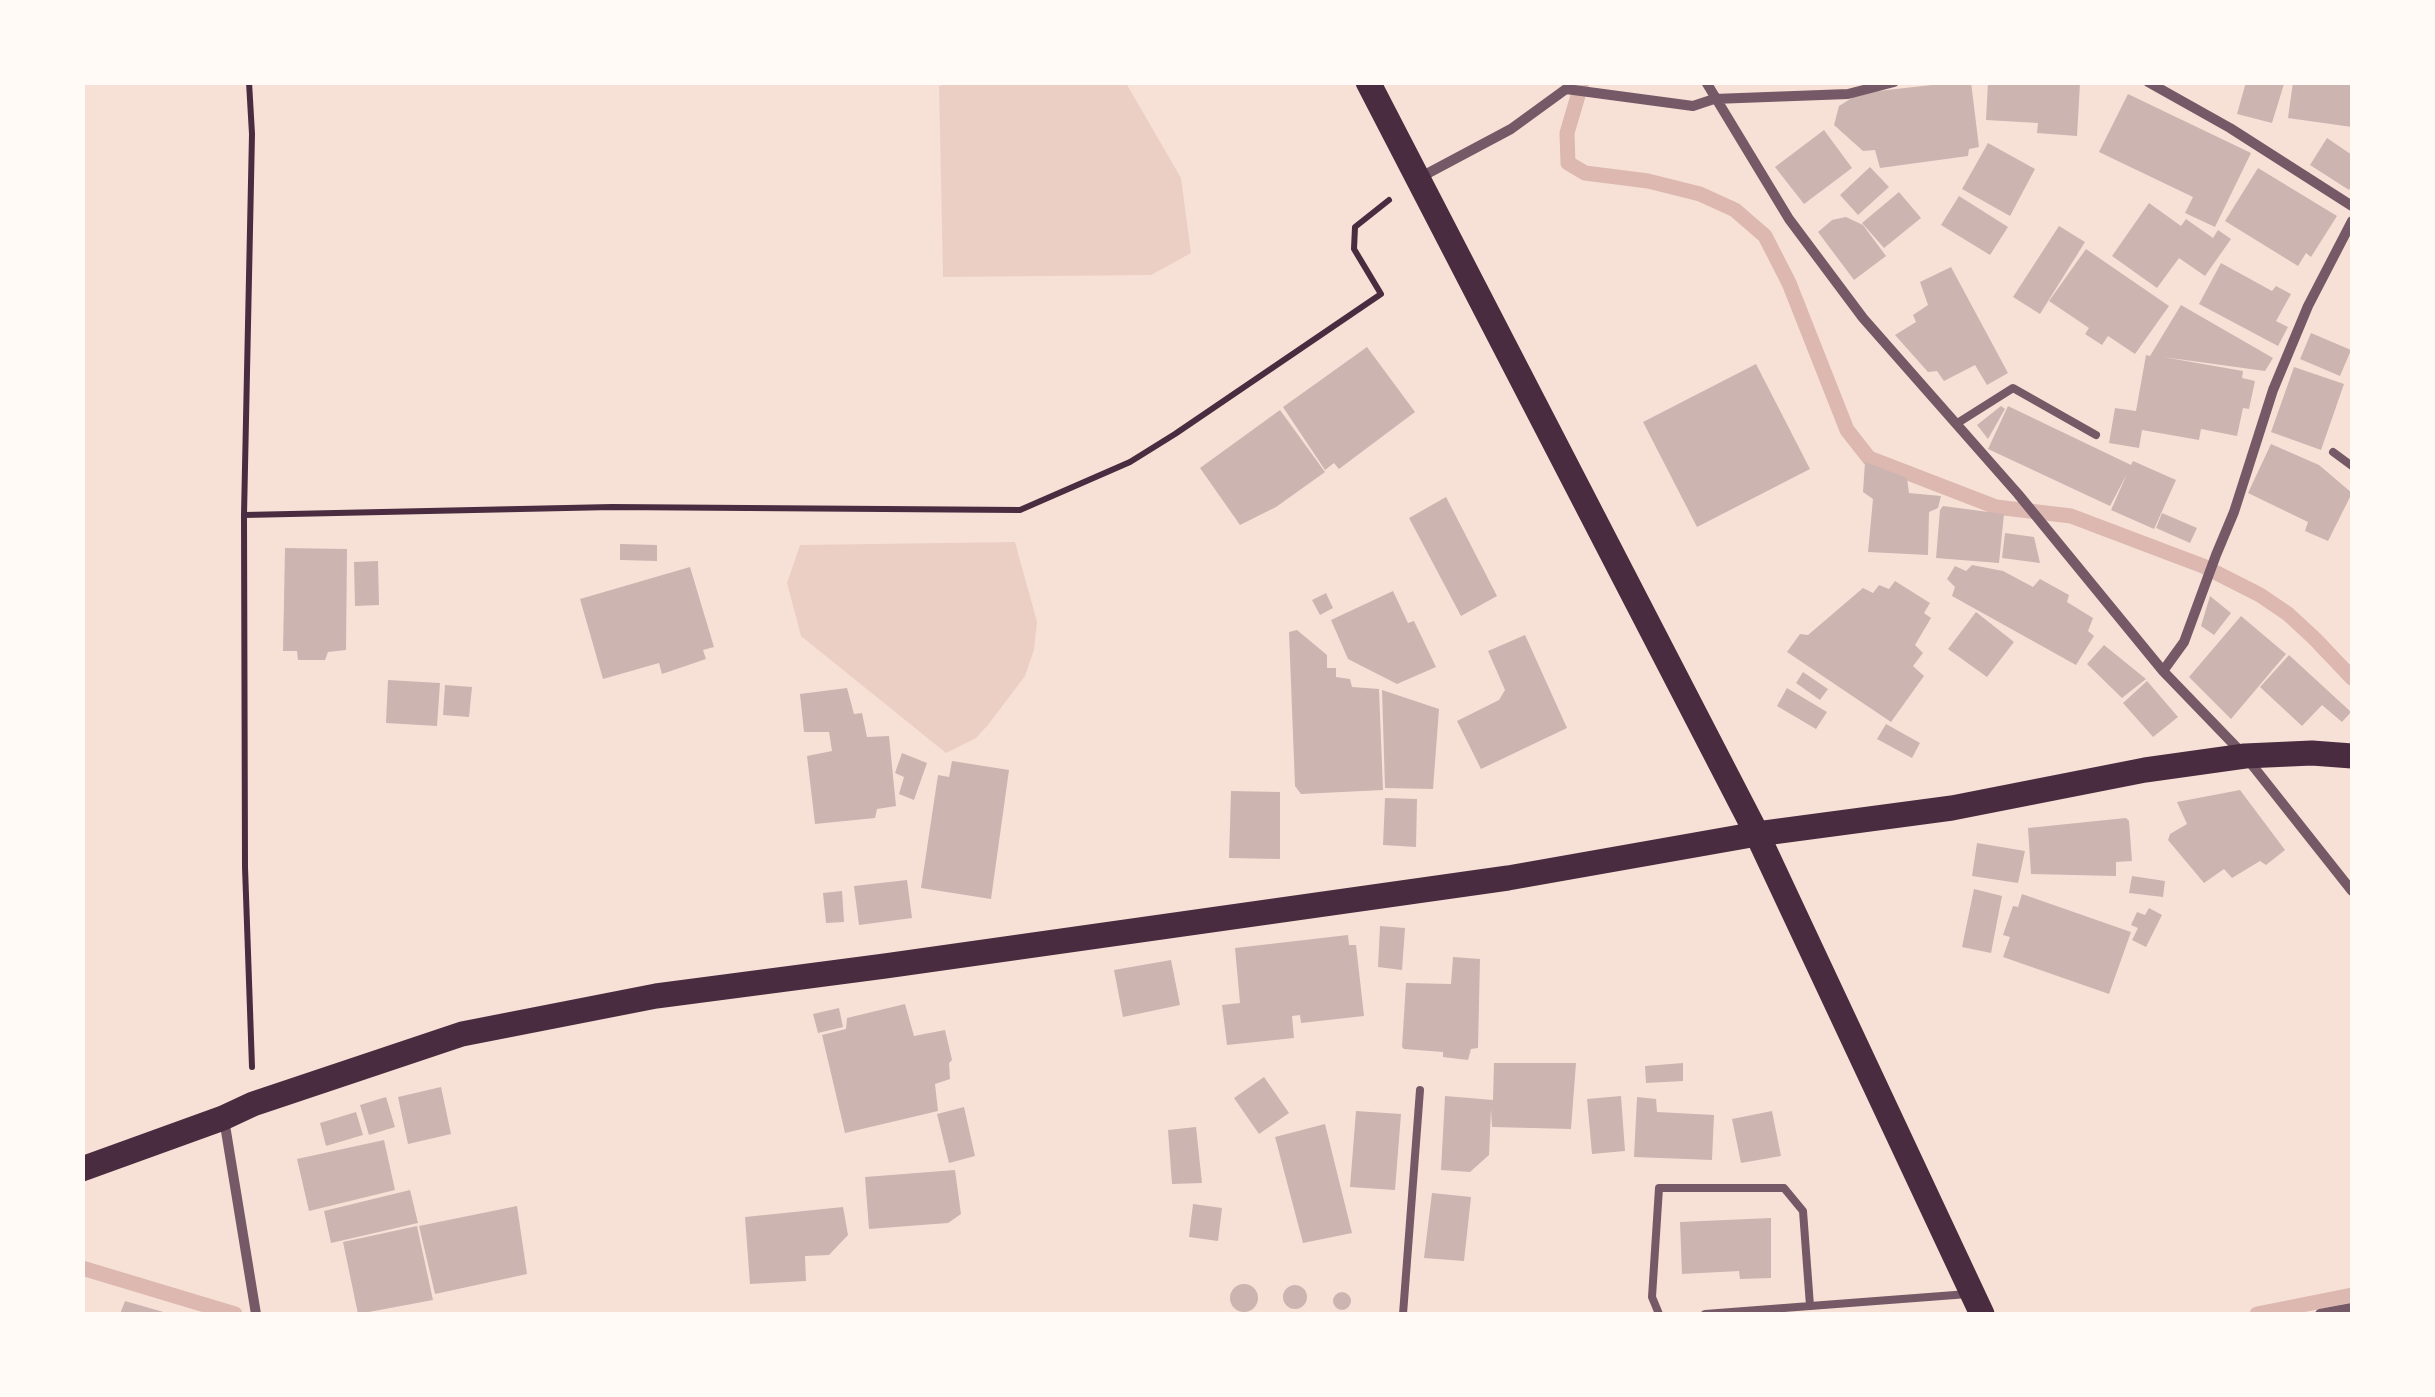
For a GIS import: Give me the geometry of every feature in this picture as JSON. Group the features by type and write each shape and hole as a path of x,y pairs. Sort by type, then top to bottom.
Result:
{"main road":[{"path":"1368,82 1756,834 1977,1304"},
{"path":"82,1169 254,1104 462,1034 656,996 1508,878 1756,834 1952,808 2145,770 2246,756 2312,752 2352,756"}],"street":[{"path":"1706,82 1799,233 1863,318 2018,494 2162,671 2246,756 2352,891"},
{"path":"1418,178 1511,129 1566,89 1694,106 1714,99 1848,94 1894,82"},
{"path":"2148,82 2230,128 2352,206"},
{"path":"2162,671 2184,642 2234,512 2272,390 2308,306 2352,222"},
{"path":"224,1118 256,1310"},
{"path":"2320,1314 2352,1308"}],"lane":[{"path":"1956,424 2013,388 2096,435"},
{"path":"2333,452 2352,466"},
{"path":"1402,1314 1420,1090"},
{"path":"1659,1314 1652,1298 1659,1188 1784,1188 1803,1211 1810,1306"},
{"path":"1706,1314 1810,1306 1977,1304"}],"path":[{"path":"249,82 252,134 244,515 245,867 254,1104"},
{"path":"244,515 612,508 1020,510 1130,462 1381,294 1354,250 1354,227 1418,178"}],"shaded area":[{"path":"1126,83 1181,178 1191,253 1151,275 943,277 939,86"},
{"path":"1015,542 1037,622 1034,650 1025,676 988,725 976,738 946,753 801,636 787,583 800,545"}],"building":[{"path":"1971,82 1979,147 1969,149 1968,156 1880,168 1875,150 1863,151 1834,125 1839,106 1860,93"},
{"path":"1988,82 2080,83 2077,136 2037,133 2038,123 1986,120"},
{"path":"2246,82 2284,84 2272,123 2237,114"},
{"path":"2293,82 2352,82 2352,127 2288,118"},
{"path":"2128,94 2251,153 2215,227 2185,213 2193,197 2099,152"},
{"path":"1824,130 1852,168 1804,204 1775,167"},
{"path":"2327,138 2352,155 2349,190 2310,165"},
{"path":"1988,143 2035,169 2010,216 1962,189"},
{"path":"1870,167 1889,187 1858,215 1840,195"},
{"path":"2258,168 2337,216 2311,257 2306,253 2298,266 2225,221"},
{"path":"1899,192 1921,218 1884,248 1862,223"},
{"path":"1959,196 2008,227 1990,255 1941,225"},
{"path":"2149,203 2181,226 2186,219 2213,238 2218,230 2231,239 2205,276 2179,258 2157,288 2112,256"},
{"path":"1846,217 1863,225 1886,256 1854,280 1818,232 1832,220"},
{"path":"2059,226 2085,242 2040,314 2013,297"},
{"path":"2086,249 2169,306 2135,354 2108,336 2102,345 2085,334 2089,328 2049,301"},
{"path":"2221,263 2272,291 2276,286 2291,294 2276,321 2288,327 2278,346 2199,304"},
{"path":"1951,267 2008,373 1987,385 1975,365 1944,381 1937,371 1928,372 1895,335 1916,322 1913,315 1928,305 1920,282"},
{"path":"2181,305 2273,358 2265,371 2163,357 2243,371 2242,378 2255,381 2249,409 2243,408 2237,436 2201,429 2199,440 2142,430 2139,448 2109,443 2115,408 2136,411 2146,355 2150,356"},
{"path":"2311,333 2351,350 2340,376 2300,359"},
{"path":"1367,347 1415,412 1339,469 1334,463 1325,470 1283,407"},
{"path":"1756,364 1810,469 1697,527 1643,422"},
{"path":"2294,367 2344,384 2321,450 2271,432"},
{"path":"2001,406 2005,409 1988,439 1977,425"},
{"path":"2008,406 2131,465 2133,461 2176,480 2154,529 2111,510 2127,474 2110,506 1988,449"},
{"path":"1280,410 1325,472 1276,507 1240,525 1200,468"},
{"path":"2271,444 2319,465 2352,493 2328,541 2305,531 2308,522 2248,493"},
{"path":"1865,462 1907,478 1909,493 1941,496 1938,508 1929,512 1928,555 1868,552 1873,499 1863,492"},
{"path":"1446,497 1497,596 1461,616 1409,518"},
{"path":"1943,506 2004,514 1999,563 1936,558"},
{"path":"2162,513 2197,528 2190,543 2156,528"},
{"path":"2005,533 2034,537 2040,563 2002,558"},
{"path":"620,544 657,545 657,561 620,560"},
{"path":"285,548 347,549 346,650 328,652 325,660 298,660 297,651 283,651"},
{"path":"378,561 379,605 355,606 354,562"},
{"path":"1972,565 2003,571 2033,587 2040,579 2069,595 2067,602 2093,618 2088,631 2094,636 2076,665 1952,596 1955,587 1947,579 1955,566 1966,571"},
{"path":"690,567 714,647 703,650 706,659 662,674 659,663 603,679 580,599"},
{"path":"1895,581 1930,603 1924,613 1931,618 1915,645 1923,653 1913,666 1924,676 1891,722 1787,652 1800,634 1808,635 1863,588 1873,593 1879,585 1889,589"},
{"path":"1393,591 1408,623 1414,621 1436,667 1397,684 1348,659 1331,620"},
{"path":"1326,593 1333,608 1320,615 1312,600"},
{"path":"2210,596 2231,613 2214,635 2201,626"},
{"path":"1976,612 2014,642 1987,677 1948,649"},
{"path":"2241,616 2286,654 2231,719 2189,677"},
{"path":"1297,630 1327,655 1327,668 1336,668 1336,677 1350,679 1352,687 1379,689 1383,790 1301,794 1295,786 1289,632"},
{"path":"1525,635 1567,728 1481,769 1457,721 1499,700 1505,690 1488,651"},
{"path":"2104,645 2146,679 2122,698 2087,664"},
{"path":"2289,655 2351,712 2342,722 2322,705 2302,726 2260,687"},
{"path":"1803,672 1828,689 1820,700 1796,683"},
{"path":"388,680 440,683 437,726 386,723"},
{"path":"2147,681 2178,717 2153,737 2123,703"},
{"path":"445,685 472,687 469,717 443,715"},
{"path":"847,688 854,714 862,713 867,737 889,736 896,806 877,809 875,818 815,824 807,756 832,751 829,732 804,732 800,694"},
{"path":"1787,688 1827,712 1816,729 1777,706"},
{"path":"1382,690 1439,709 1433,789 1385,788"},
{"path":"1886,724 1920,743 1912,758 1877,739"},
{"path":"902,753 927,763 914,800 899,794 904,777 895,773"},
{"path":"952,761 1009,770 991,899 921,888 938,775 949,777"},
{"path":"2240,790 2285,850 2266,865 2260,861 2232,878 2224,869 2204,883 2168,840 2170,834 2187,824 2177,802"},
{"path":"1231,791 1280,792 1280,859 1229,858"},
{"path":"1385,798 1417,799 1416,847 1383,845"},
{"path":"2126,818 2132,861 2116,862 2116,876 2031,874 2028,828"},
{"path":"1977,843 2025,851 2018,883 1972,876"},
{"path":"2132,876 2165,881 2163,897 2129,893"},
{"path":"907,880 912,918 859,925 854,886"},
{"path":"1974,889 2002,896 1991,953 1962,947"},
{"path":"842,891 844,922 826,923 823,893"},
{"path":"2022,894 2131,932 2109,994 2003,957 2010,937 2003,935 2013,906 2018,907"},
{"path":"2149,908 2162,915 2146,947 2132,940 2138,928 2131,925 2137,912 2145,915"},
{"path":"1380,926 1405,928 1402,970 1378,967"},
{"path":"1348,935 1349,945 1356,945 1364,1016 1301,1023 1300,1015 1292,1016 1294,1038 1227,1045 1222,1005 1240,1003 1235,948"},
{"path":"1453,957 1480,959 1478,1048 1471,1049 1468,1060 1443,1057 1443,1052 1404,1049 1406,983 1451,984"},
{"path":"1171,960 1180,1005 1123,1017 1114,970"},
{"path":"905,1004 914,1036 945,1030 952,1060 950,1079 935,1084 938,1111 845,1133 822,1035 846,1029 847,1018"},
{"path":"839,1008 843,1027 818,1033 813,1014"},
{"path":"1494,1063 1576,1063 1571,1129 1492,1127 1491,1109 1489,1155 1470,1172 1441,1170 1445,1096 1493,1100"},
{"path":"1683,1063 1683,1081 1646,1083 1645,1066"},
{"path":"1264,1077 1289,1113 1259,1134 1234,1098"},
{"path":"441,1087 451,1134 408,1144 398,1097"},
{"path":"1621,1096 1625,1151 1592,1154 1587,1099"},
{"path":"386,1097 395,1127 369,1135 360,1105"},
{"path":"1637,1097 1656,1099 1657,1112 1714,1115 1712,1160 1634,1157"},
{"path":"964,1107 975,1156 949,1163 937,1114"},
{"path":"1356,1111 1401,1114 1395,1190 1350,1187"},
{"path":"1772,1111 1781,1156 1741,1163 1732,1119"},
{"path":"356,1112 363,1135 326,1146 320,1123"},
{"path":"1325,1124 1352,1233 1303,1243 1275,1137"},
{"path":"1196,1127 1202,1183 1172,1184 1168,1130"},
{"path":"384,1140 395,1190 309,1211 297,1159"},
{"path":"955,1170 961,1214 948,1223 869,1229 865,1177"},
{"path":"410,1190 418,1223 331,1243 324,1211"},
{"path":"1432,1193 1471,1197 1464,1261 1424,1258"},
{"path":"1193,1204 1222,1208 1218,1241 1189,1237"},
{"path":"517,1206 527,1274 435,1294 419,1226"},
{"path":"843,1207 848,1235 829,1255 805,1256 806,1281 750,1284 745,1217"},
{"path":"1771,1218 1771,1278 1740,1279 1739,1271 1682,1274 1680,1222"},
{"path":"417,1226 433,1300 358,1314 343,1242"},
{"path":"1244,1284 1254,1288 1258,1298 1254,1308 1244,1312 1234,1308 1230,1298 1234,1288"},
{"path":"1295,1285 1307,1297 1295,1309 1283,1297"},
{"path":"1342,1292 1349,1294 1349,1308 1342,1310 1335,1308 1333,1301 1335,1294"},
{"path":"125,1301 167,1313 167,1314 120,1314"}],"waterway":[{"path":"1582,82 1567,133 1568,163 1585,173 1648,181 1700,194 1735,210 1765,236 1789,283 1847,430 1869,458 1996,507 2071,516 2203,566 2288,614 2352,678"},
{"path":"82,1268 235,1314"},
{"path":"2257,1314 2352,1295"}]}
